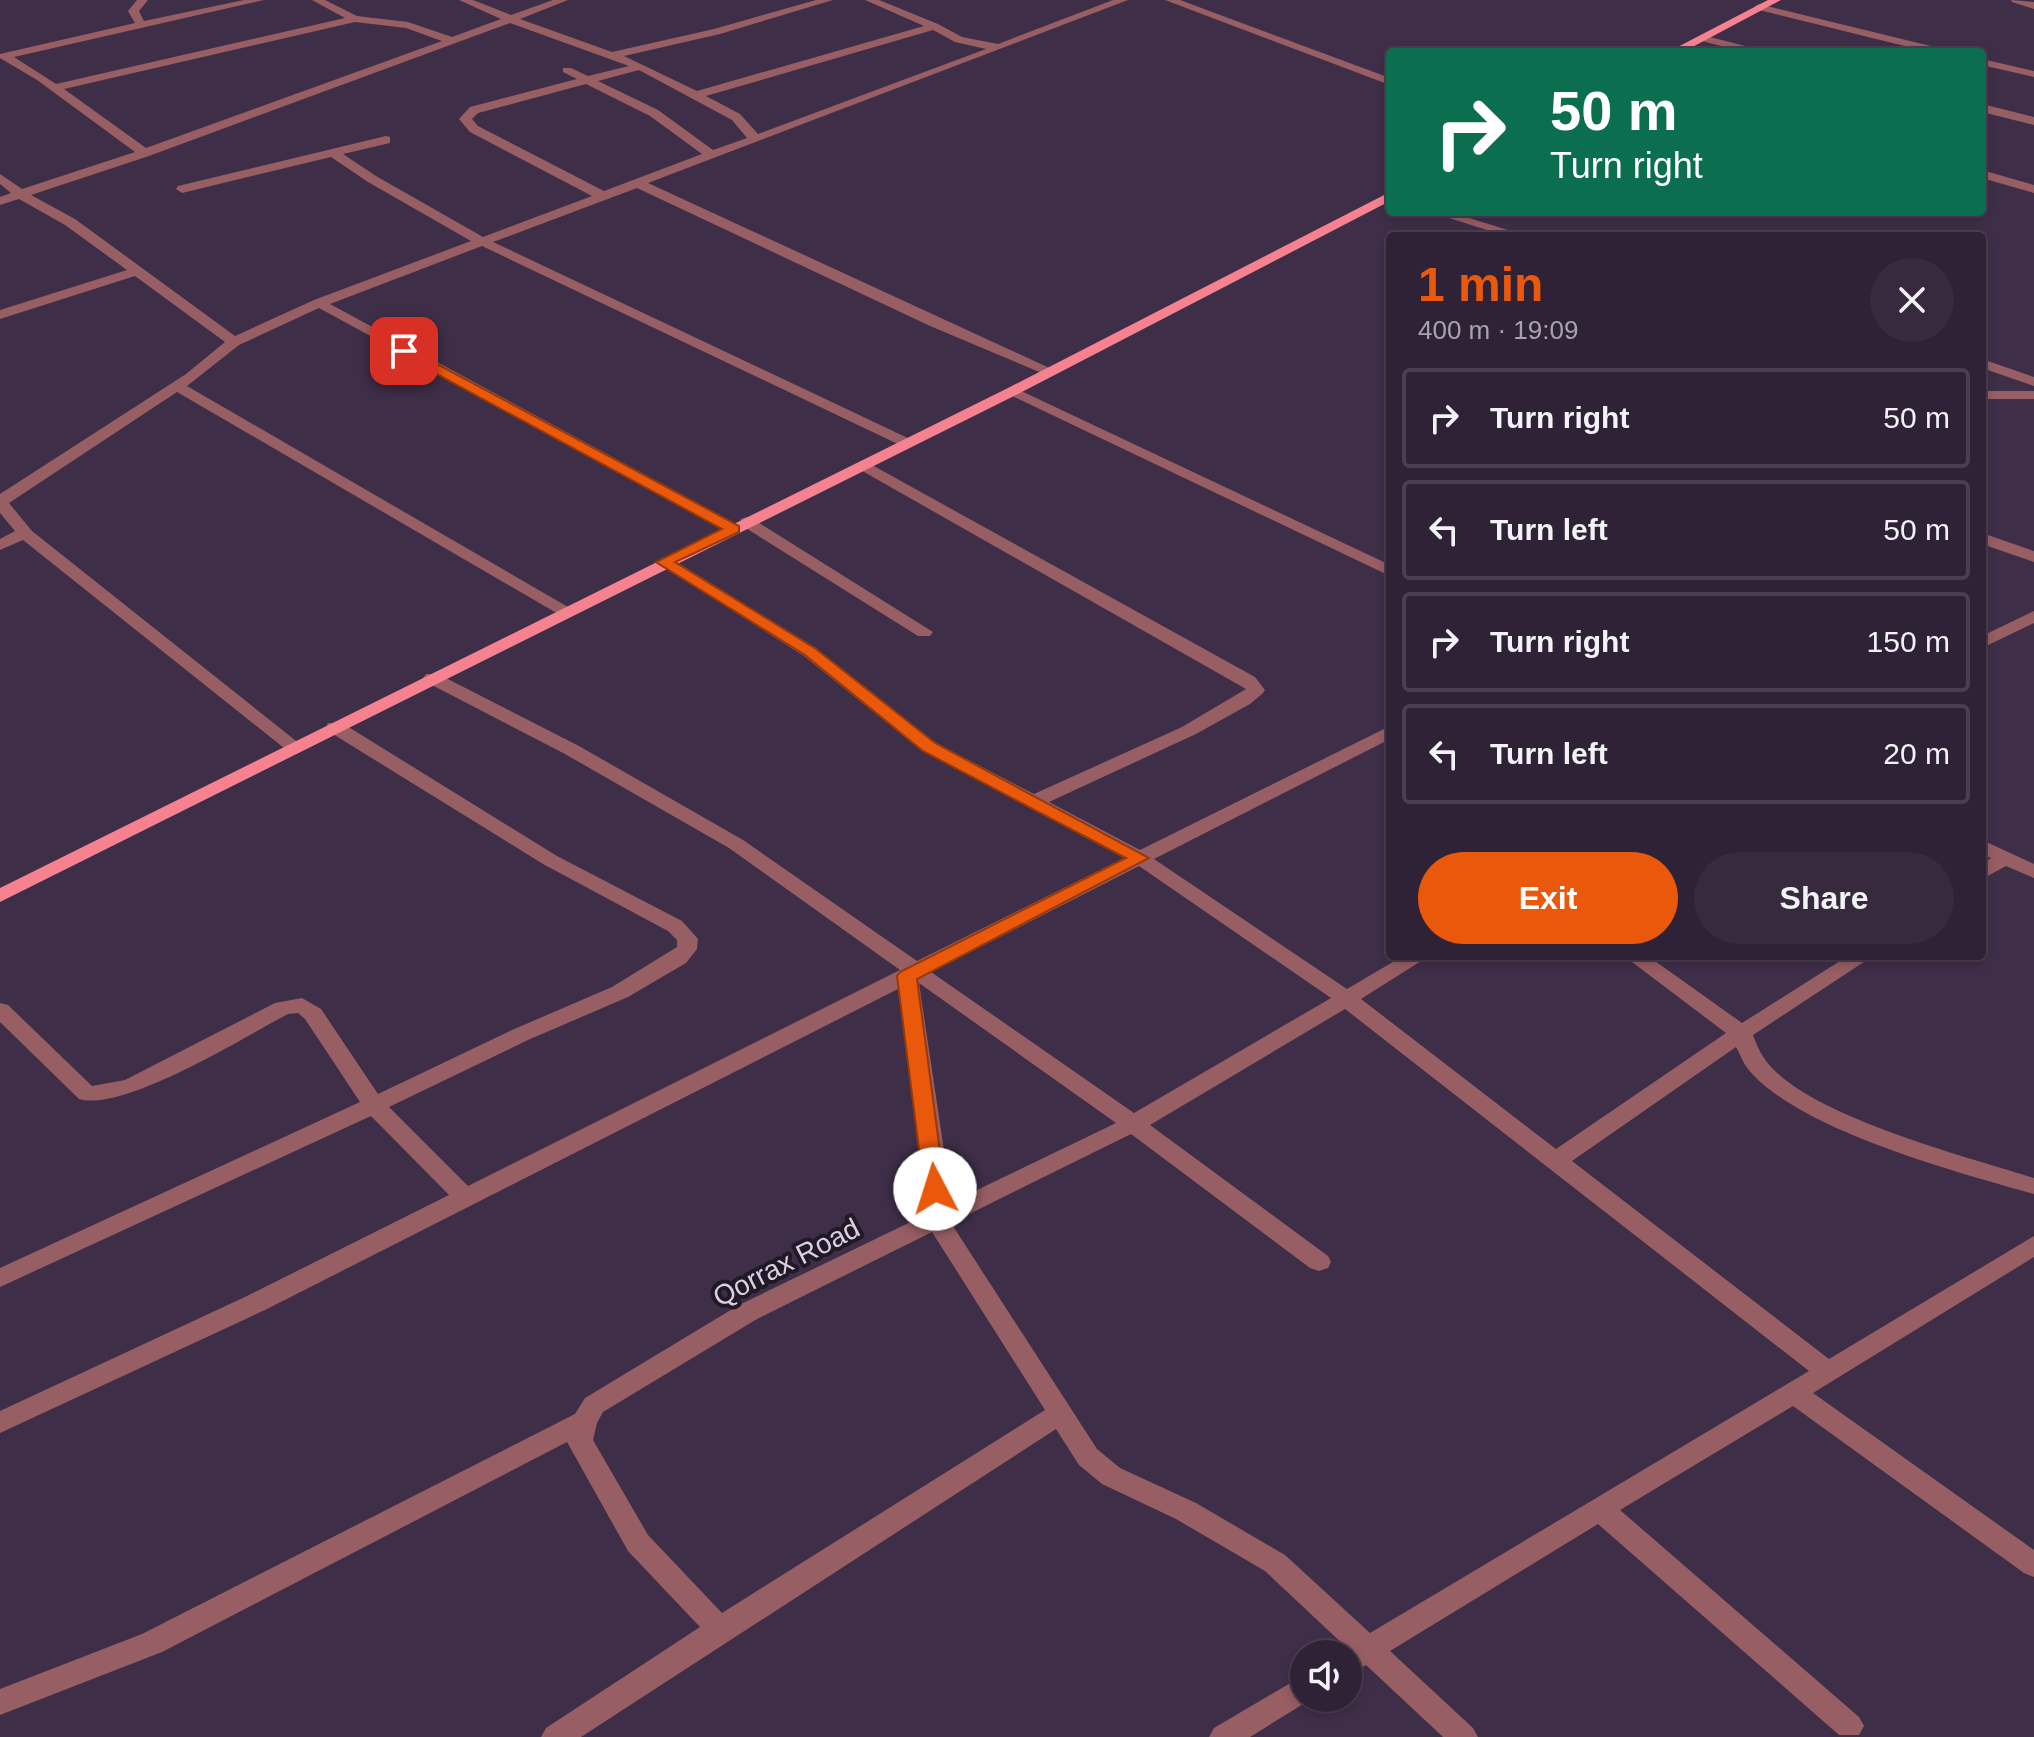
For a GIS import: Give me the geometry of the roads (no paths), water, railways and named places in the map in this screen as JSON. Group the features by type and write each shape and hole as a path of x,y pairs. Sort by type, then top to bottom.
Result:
{"main road":[{"path":"1682,48 1776,0"},
{"path":"0,896 664,562 1013,391 1386,199"}],"street":[{"path":"141,25 133,11 143,0"},
{"path":"1,56 259,0"},
{"path":"317,0 355,19"},
{"path":"464,0 509,20 640,66 736,117 748,129 747,133 757,138"},
{"path":"0,201 145,153 563,0"},
{"path":"612,55 716,32 828,0"},
{"path":"870,0 934,26 959,40 999,48"},
{"path":"296,748 24,533 22,526 0,504 2,500 177,386 234,342 319,303 1123,0"},
{"path":"2016,0 2034,6"},
{"path":"1177,1 1386,80"},
{"path":"1759,7 1927,48"},
{"path":"53,88 355,19 408,25 453,41"},
{"path":"697,95 934,26"},
{"path":"1702,38 1741,48"},
{"path":"1,56 32,70 113,133 145,153"},
{"path":"1986,63 2034,74"},
{"path":"603,196 474,129 465,119 474,110 640,66"},
{"path":"567,70 654,113 710,154"},
{"path":"1986,109 2034,121"},
{"path":"182,189 386,140"},
{"path":"331,151 372,179 481,241 907,443"},
{"path":"1986,175 2034,189"},
{"path":"0,178 20,194 70,222 134,272 234,342"},
{"path":"637,183 922,317 1049,371"},
{"path":"1450,216 1506,232"},
{"path":"0,315 134,272"},
{"path":"319,303 740,526 924,632"},
{"path":"1986,364 2034,382"},
{"path":"177,386 566,611"},
{"path":"1013,391 1386,569"},
{"path":"1986,395 2034,395"},
{"path":"863,465 1249,681 1256,690 1250,697 1213,717 1035,801"},
{"path":"0,545 24,533"},
{"path":"1986,539 2034,557"},
{"path":"664,562 810,652 929,747 1140,858 1347,999 1828,1372"},
{"path":"1986,641 2034,616"},
{"path":"432,678 572,750 736,844 912,974 1133,1124 1319,1262"},
{"path":"0,1278 520,1035 620,992 679,958 687,949 688,939 675,926 550,860 335,727"},
{"path":"0,1423 256,1303 1386,734"},
{"path":"1986,848 2034,872"},
{"path":"1986,870 2004,858"},
{"name":"Qorrax Road","path":"0,1702 152,1643 584,1421 594,1405 748,1312 1133,1124 1412,960"},
{"path":"1640,960 1741,1033 1755,1063 1779,1086 1838,1119 1933,1155 2034,1186"},
{"path":"1556,1161 1741,1033 1857,960"},
{"path":"912,974 937,1220 1058,1415 1088,1457 1111,1476 1186,1511 1275,1563 1345,1640"},
{"path":"0,1010 87,1094 133,1085 283,1008 302,1005 313,1014 374,1105 466,1198"},
{"path":"1362,1653 2034,1245"},
{"path":"1794,1393 2034,1565"},
{"path":"556,1737 1058,1415"},
{"path":"584,1421 580,1441 638,1543 720,1629"},
{"path":"1600,1509 1849,1726"},
{"path":"1362,1657 1463,1737"},
{"path":"1224,1737 1290,1697"}]}
